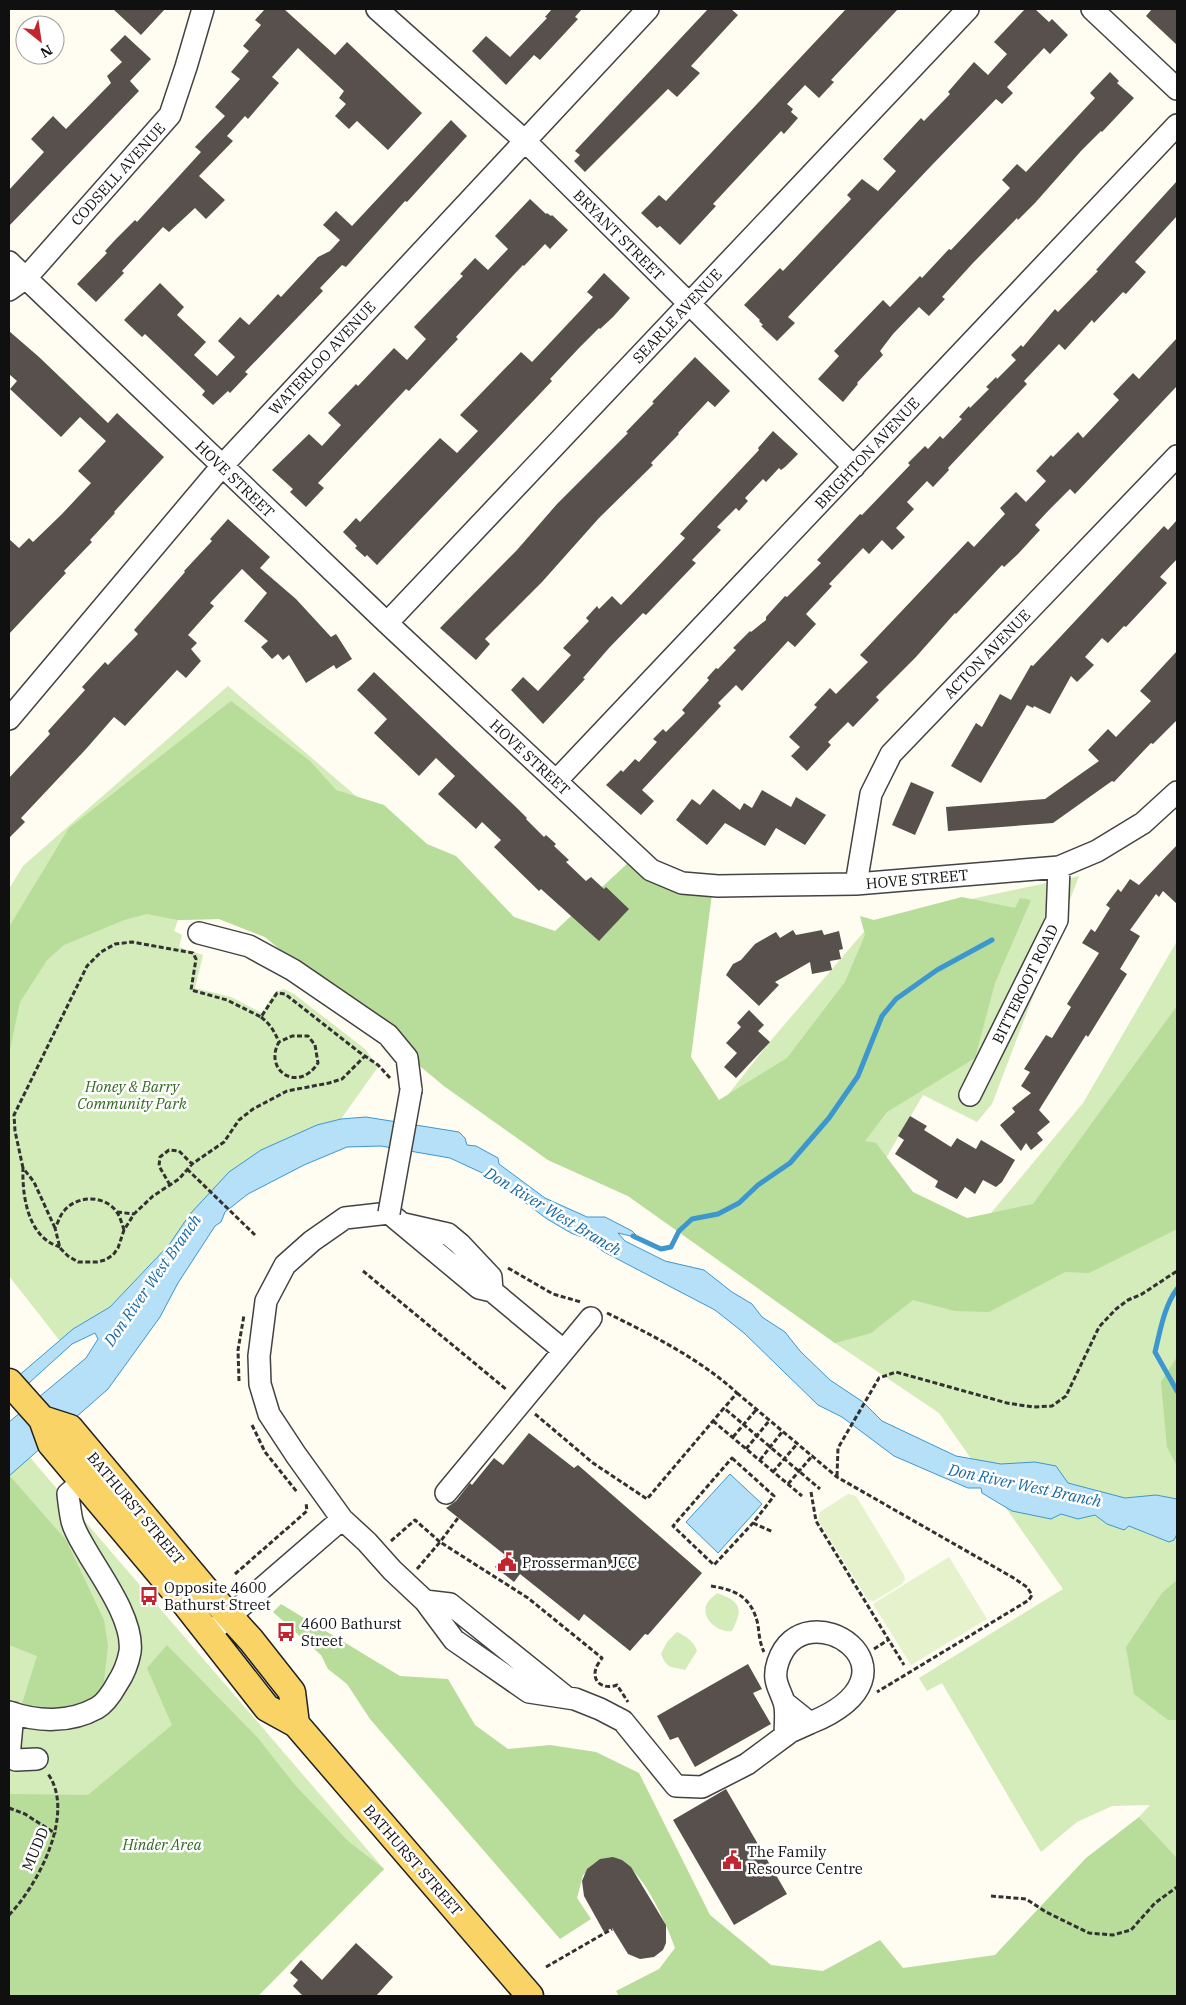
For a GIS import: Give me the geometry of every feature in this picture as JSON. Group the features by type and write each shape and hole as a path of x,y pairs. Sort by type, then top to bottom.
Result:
{"main road":[{"path":"9,1382 42,1419 61,1436"},
{"name":"BATHURST STREET","path":"61,1436 83,1481 209,1634 267,1708 296,1724 530,1996"},
{"name":"BATHURST STREET","path":"61,1436 230,1616 292,1692 296,1724"}],"street":[{"name":"CODSELL AVENUE","path":"9,290 26,278 170,115 204,9"},
{"name":"BRYANT STREET","path":"377,9 524,140 854,467"},
{"name":"WATERLOO AVENUE","path":"9,719 222,466 648,9"},
{"name":"SEARLE AVENUE","path":"386,623 968,9"},
{"path":"1092,9 1177,89"},
{"name":"BRIGHTON AVENUE","path":"556,781 1177,126"},
{"name":"HOVE STREET","path":"9,262 386,623 651,870 682,883 718,886 856,884 1058,867 1097,851 1143,823 1177,792"},
{"name":"ACTON AVENUE","path":"856,884 870,794 891,754 1177,456"},
{"name":"BITTEROOT ROAD","path":"970,1095 1057,920 1058,867"},
{"path":"199,933 249,946 293,970 388,1035 407,1058 403,1087 395,1218"},
{"path":"563,1350 492,1291 491,1277 448,1234 395,1218 345,1218 312,1241 285,1265 266,1300 259,1356 260,1384 269,1414 342,1519 405,1583 425,1601 450,1604 566,1697 600,1709 623,1721 676,1786 702,1787 747,1764 785,1736 810,1722 836,1711 856,1692 862,1682 864,1668 859,1654 850,1643 838,1635 823,1632 809,1633 795,1639 785,1649 778,1662 775,1676 778,1690 785,1703 795,1713 810,1722"},
{"path":"446,1493 595,1312"},
{"path":"37,1759 16,1760 9,1757 11,1712 54,1720 70,1719 101,1706 111,1694 126,1666 130,1652 126,1624 72,1521 68,1494 83,1481"},
{"path":"209,1634 342,1519"},
{"path":"785,1703 785,1736"}],"path":[{"path":"279,1042 292,1036 308,1036 316,1045 318,1063 314,1070 298,1078 284,1074 274,1060 274,1054 279,1042 271,1025 227,1000 191,990 196,959 193,953 132,942 115,944 100,952 87,966 14,1115 23,1168 26,1207 30,1218 40,1233 51,1245 60,1248 78,1262 97,1262 113,1255 123,1238 124,1230 134,1214 153,1196 179,1178 192,1164 224,1142 239,1120 265,1101 287,1091 329,1083 342,1078 365,1056"},
{"path":"261,1018 277,993 285,994 378,1065 403,1087"},
{"path":"170,1184 159,1166 160,1157 169,1150 179,1151 192,1164"},
{"path":"23,1168 34,1182 55,1228 60,1248"},
{"path":"187,1169 255,1235"},
{"path":"55,1228 63,1212 71,1204 80,1200 95,1199 107,1203 117,1212 124,1230"},
{"path":"117,1212 134,1214"},
{"path":"506,1266 553,1294 658,1339 681,1353 726,1383 837,1477 1027,1587 1032,1595 1029,1600 873,1694"},
{"path":"837,1477 838,1448 880,1378 896,1372 1007,1402 1033,1407 1052,1406 1066,1396 1099,1327 1104,1321 1128,1300 1150,1289 1177,1270"},
{"path":"364,1271 593,1462 647,1498 737,1393"},
{"path":"240,1387 238,1350 245,1307"},
{"path":"724,1408 820,1488"},
{"path":"733,1437 756,1410"},
{"path":"235,1574 307,1512 307,1504 265,1452 250,1420"},
{"path":"713,1421 802,1496"},
{"path":"746,1449 769,1421"},
{"path":"760,1460 782,1432"},
{"path":"773,1472 797,1444"},
{"path":"788,1484 813,1455"},
{"path":"732,1458 774,1496 753,1523 714,1565 673,1526 732,1458"},
{"path":"811,1492 816,1521 904,1665"},
{"path":"405,1583 458,1518"},
{"path":"377,1554 414,1520 440,1542 528,1598 602,1658 596,1669 597,1680 601,1686 610,1688 617,1685 630,1705"},
{"path":"753,1523 773,1532"},
{"path":"711,1586 736,1592 744,1597 757,1622 762,1648 768,1659"},
{"path":"874,1649 888,1640"},
{"name":"MUDD","path":"9,1915 34,1880 56,1834 58,1810 54,1782 37,1759"},
{"path":"9,1808 25,1814 56,1834"},
{"path":"991,1896 1026,1899 1046,1912 1089,1933 1113,1935 1131,1930 1156,1903 1177,1887"},
{"path":"546,1967 612,1929"}],"green space":[{"name":"Honey & Barry Community Park","path":"228,686 534,949 711,1116 773,1038 874,920 1079,876 992,1104 977,1122 923,1095 876,1175 976,1231 1083,1103 1177,941 1177,1858 1139,1817 1150,1805 1112,1806 1077,1822 1041,1852 942,1683 927,1691 919,1678 1063,1589 939,1413 835,1343 628,1196 548,1160 444,1086 265,937 219,919 178,920 174,931 182,935 179,947 203,955 195,988 231,997 262,1013 274,993 284,989 294,994 365,1049 378,1067 341,1119 317,1125 190,1214 169,1245 110,1307 73,1329 60,1341 9,1276 9,889 23,866"},
{"path":"231,701 310,761 336,790 384,805 427,844 456,856 514,917 555,931 630,861 712,894 691,1057 719,1100 787,1058 845,982 865,935 860,916 874,920 962,897 1015,908 1020,898 1031,900 995,983 975,1058 887,1112 865,1141 876,1143 913,1192 967,1218 1033,1204 1177,1006 1177,1229 1089,1273 1065,1272 989,1312 955,1311 913,1300 871,1333 835,1343 628,1196 548,1160 444,1086 265,937 219,919 178,920 147,914 124,920 64,945 47,960 20,1002 9,1054 9,927 69,828"},
{"path":"1177,1357 1177,1466 1167,1447 1161,1382"},
{"name":"Hinder Area","path":"9,1433 384,1869 258,1996 9,1996"},
{"path":"9,1475 66,1540 104,1620 108,1646 101,1706 54,1708 22,1704 37,1656 9,1645"},
{"path":"848,1494 856,1496 905,1579 902,1584 874,1601 868,1600 818,1520 820,1512"},
{"path":"949,1557 987,1619 911,1665 873,1604"},
{"path":"1177,1580 1177,1720 1168,1720 1134,1694 1126,1647 1162,1593"},
{"path":"717,1593 736,1603 738,1607 738,1617 732,1631 717,1628 709,1621 705,1611 707,1604"},
{"path":"281,1604 400,1676 448,1679 475,1725 508,1749 550,1745 596,1752 639,1773 710,1915 771,1965 823,1971 880,1940 903,1968 995,1955 1086,1858 1139,1817 1177,1858 1177,1996 619,1996 616,1991 659,1969 675,1948 653,1899 637,1875 628,1866 619,1861 603,1859 583,1875 577,1898 591,1919 560,1939 370,1719 347,1684 328,1669 321,1655 273,1612"},
{"path":"677,1632 690,1640 697,1651 685,1670 667,1665 661,1654 667,1642"},
{"name":"Hinder Area","path":"167,1645 257,1737 295,1785 348,1841 384,1869 258,1996 9,1996 9,1794 88,1795 172,1725 147,1668"}],"water":[{"name":"Don River West Branch","path":"366,1117 459,1132 465,1138 467,1145 476,1146 498,1158 499,1164 545,1198 587,1217 605,1217 632,1231 639,1238 618,1233 625,1241 665,1261 704,1270 732,1292 752,1304 762,1317 785,1332 800,1351 830,1380 863,1402 882,1421 956,1456 1001,1464 1035,1462 1056,1466 1068,1483 1125,1498 1156,1495 1177,1499 1177,1534 1174,1540 1169,1542 1129,1526 1124,1530 1107,1524 1095,1515 1078,1519 1061,1514 1051,1519 1012,1511 982,1493 981,1488 968,1488 894,1456 842,1417 818,1405 744,1333 715,1310 604,1252 587,1239 571,1233 547,1219 491,1177 450,1158 381,1146 347,1147 304,1165 248,1194 225,1212 221,1222 215,1226 178,1283 160,1317 108,1389 9,1476 9,1422 86,1358 98,1339 95,1333 72,1344 9,1401 9,1384 73,1329 110,1307 169,1245 190,1214 229,1172 261,1150 317,1125 341,1119"},
{"path":"730,1474 762,1504 718,1553 686,1522"}],"building":[{"path":"113,9 165,9 141,35"},
{"path":"265,9 284,9 335,55 347,42 422,113 388,150 357,121 349,129 335,116 346,104 339,98 344,91 298,48 272,77 279,83 248,119 245,116 227,136 233,141 199,176 225,200 206,219 195,208 169,232 163,227 122,271 124,273 96,302 77,284 107,253 105,251 115,240 135,220 137,222 201,152 195,147 225,116 215,107 240,79 231,72 249,51 243,46 261,25 255,20"},
{"path":"552,9 582,9 575,17 578,19 540,60 534,55 506,85 472,51 486,36 510,57 547,18 545,17"},
{"path":"708,9 731,9 738,15 691,66 700,73 677,97 668,89 585,172 574,161 580,155 575,151"},
{"path":"846,9 898,9 831,80 834,82 819,98 805,85 787,104 793,109 791,112 798,118 784,134 781,131 713,204 716,206 680,245 660,226 657,228 641,213 659,195 666,201"},
{"path":"1025,9 1035,9 1049,22 1052,19 1068,35 1050,54 1044,48 1007,87 1013,93 1002,104 996,99 932,165 788,317 795,323 777,341 761,326 763,325 760,320 744,305 780,268 783,271 851,199 847,195 862,179 878,191 896,171 883,159 921,118 924,121 950,94 948,92 974,62 988,75 1007,54 994,42"},
{"path":"1152,9 1177,9 1177,45 1146,16"},
{"path":"125,35 151,59 130,81 139,91 9,226 9,190 44,152 31,139 53,116 66,129 111,83 107,76 122,62 110,50"},
{"path":"1110,72 1119,81 1117,83 1134,98 1081,151 1035,203 1018,220 1017,218 972,264 942,297 945,299 929,316 919,307 893,334 880,351 883,355 857,383 843,402 818,379 839,356 834,351 883,300 890,307 920,276 922,278 949,249 951,250 1010,188 1002,180 1017,164 1026,172 1095,98 1090,93"},
{"path":"451,120 467,136 346,267 342,265 320,288 323,291 245,372 248,374 230,393 228,391 213,405 202,395 205,391 145,334 142,337 124,320 160,283 184,307 177,315 206,342 194,355 217,376 235,357 218,341 240,317 249,325 278,294 281,297 318,257 330,251 340,240 323,225 336,211 352,226"},
{"path":"1177,181 1177,216 1135,262 1146,272 1126,294 1123,292 1094,323 1092,320 1065,350 1059,344 1024,381 1027,384 948,468 949,470 933,487 927,481 907,502 914,509 896,528 905,537 892,550 882,540 869,554 863,548 829,584 832,586 806,614 816,624 795,647 788,641 742,691 736,685 718,703 721,706 642,790 654,801 641,815 606,785 621,770 623,772 635,759 639,762 657,742 653,739 663,729 666,732 685,713 682,710 709,680 707,678 716,668 718,669 736,650 733,648 750,631 766,620 766,617 785,596 787,597 821,563 817,560 910,465 908,463 925,446 928,449 940,436 943,439 962,419 959,417 969,406 970,408 989,389 986,387 1016,360 1011,355 1021,345 1023,347 1055,309 1058,312 1098,271 1096,270"},
{"path":"530,199 546,214 552,215 568,230 550,249 545,244 523,265 456,337 458,339 409,391 406,389 318,483 324,488 306,507 290,492 293,489 272,470 309,434 322,446 341,425 328,413 356,384 358,386 394,348 407,360 426,339 414,327 463,276 460,274 475,258 488,270 508,249 495,236"},
{"path":"604,273 630,298 613,317 579,348 550,379 552,381 377,565 367,555 365,557 355,548 357,546 343,532 356,518 360,522 440,438 457,453 478,431 460,415 521,352 532,362 593,297 587,292"},
{"path":"9,331 108,423 117,413 164,457 90,540 92,542 64,571 66,573 9,634 9,539 19,548 29,538 33,542 62,514 91,483 78,471 106,441 80,417 61,437 10,389 17,381 9,374"},
{"path":"1177,338 1177,386 1075,494 1070,489 1049,510 1035,525 1040,530 1018,554 1004,567 1002,565 955,613 915,658 876,697 879,700 853,727 848,722 828,742 831,745 807,771 791,756 800,747 789,737 817,707 814,705 830,688 836,694 868,662 860,655 968,541 974,547 1005,514 1000,508 1016,492 1026,502 1046,481 1036,471 1051,455 1053,457 1078,432 1083,438 1119,400 1113,394 1133,373 1139,379"},
{"path":"695,357 730,391 715,407 708,401 651,463 653,465 599,518 542,582 485,639 490,644 476,660 440,628 517,550 557,504 628,433 626,432 654,403 652,402"},
{"path":"773,431 798,454 781,470 779,468 766,482 763,479 745,498 748,501 739,511 736,508 717,527 721,530 692,560 696,563 646,615 643,613 609,648 583,678 585,679 543,724 511,690 523,677 538,691 571,655 563,648 589,621 586,618 597,606 599,609 612,596 621,605 685,538 680,534 759,450 758,448"},
{"path":"228,519 270,557 260,568 296,599 331,637 336,634 352,659 336,669 334,665 306,683 289,655 283,660 278,654 272,659 261,647 268,641 244,621 267,593 242,569 210,603 214,606 188,635 197,643 191,649 201,661 186,678 177,670 125,726 114,717 21,818 25,822 9,838 9,778 50,734 48,731 85,690 82,687 105,662 108,665 138,634 134,630 212,541 210,539"},
{"path":"1177,520 1177,559 1160,577 1167,583 1126,627 1124,626 1108,643 1102,638 1085,657 1094,665 1077,682 1071,676 1050,714 1034,706 1033,708 1027,705 981,783 951,766 976,723 982,727 1000,694 1011,700 1031,665 1033,666 1164,526 1168,530"},
{"path":"1177,651 1177,720 1153,744 1151,743 1114,782 1112,781 1053,823 948,831 946,807 1045,799 1099,761 1088,750 1108,729 1116,737 1151,701 1140,691"},
{"path":"374,672 518,809 544,837 546,835 556,844 554,846 569,860 566,862 586,881 591,877 604,889 606,887 629,909 599,941 541,889 539,891 494,847 501,840 482,822 476,829 438,794 455,776 436,758 419,776 374,733 387,719 357,690"},
{"path":"911,782 934,792 915,835 892,825"},
{"path":"713,789 740,810 744,803 752,808 762,790 791,807 796,797 826,815 805,845 776,828 765,846 725,823 707,845 676,820 692,799 700,805"},
{"path":"1177,845 1177,904 1163,891 1159,897 1156,894 1130,930 1140,936 1120,969 1127,974 1039,1110 1050,1122 1037,1133 1043,1140 1031,1150 1026,1143 1021,1151 1000,1125 1015,1112 1012,1108 1031,1093 1021,1086 1030,1072 1024,1069 1046,1035 1052,1038 1071,1007 1067,1004 1099,953 1082,943 1091,929 1095,932 1110,908 1106,905 1118,889 1121,892 1130,879 1139,885"},
{"path":"793,930 796,935 822,930 824,935 839,931 843,949 839,950 841,959 830,961 832,970 812,974 810,962 775,982 779,985 759,1006 726,975 733,964 741,960 755,944 776,932 780,938"},
{"path":"749,1010 764,1025 758,1031 770,1042 736,1078 724,1067 737,1053 726,1043 741,1027 737,1023"},
{"path":"910,1116 927,1126 924,1130 951,1147 957,1138 976,1149 981,1140 1015,1160 1002,1182 996,1187 983,1180 975,1194 965,1187 957,1199 935,1187 938,1181 895,1154 904,1140 898,1136"},
{"path":"529,1433 574,1468 578,1465 702,1573 648,1635 645,1634 630,1651 584,1614 579,1621 520,1574 514,1582 495,1567 505,1555 446,1508 456,1501 470,1483 472,1485 494,1458 503,1465"},
{"path":"748,1664 762,1689 753,1693 771,1724 695,1767 678,1737 670,1740 657,1716"},
{"path":"726,1789 787,1894 734,1925 673,1820"},
{"path":"613,1857 622,1860 631,1867 666,1925 666,1943 663,1950 654,1957 640,1959 628,1954 612,1928 604,1932 584,1896 582,1881 587,1869 600,1859"},
{"path":"356,1943 393,1977 376,1996 303,1996 293,1986 298,1980 290,1973 301,1960 322,1980"}],"waterway":[{"path":"633,1236 661,1249 671,1247 679,1231 692,1219 718,1214 739,1203 758,1185 790,1163 829,1118 858,1076 882,1016 896,999 937,970 992,940"},
{"path":"1177,1289 1166,1311 1155,1352 1177,1391"}],"place":[{"name":"Prosserman JCC","path":"507,1562"},
{"name":"Opposite 4600 Bathurst Street","path":"149,1596"},
{"name":"4600 Bathurst Street","path":"286,1632"},
{"name":"The Family Resource Centre","path":"732,1860"}]}
